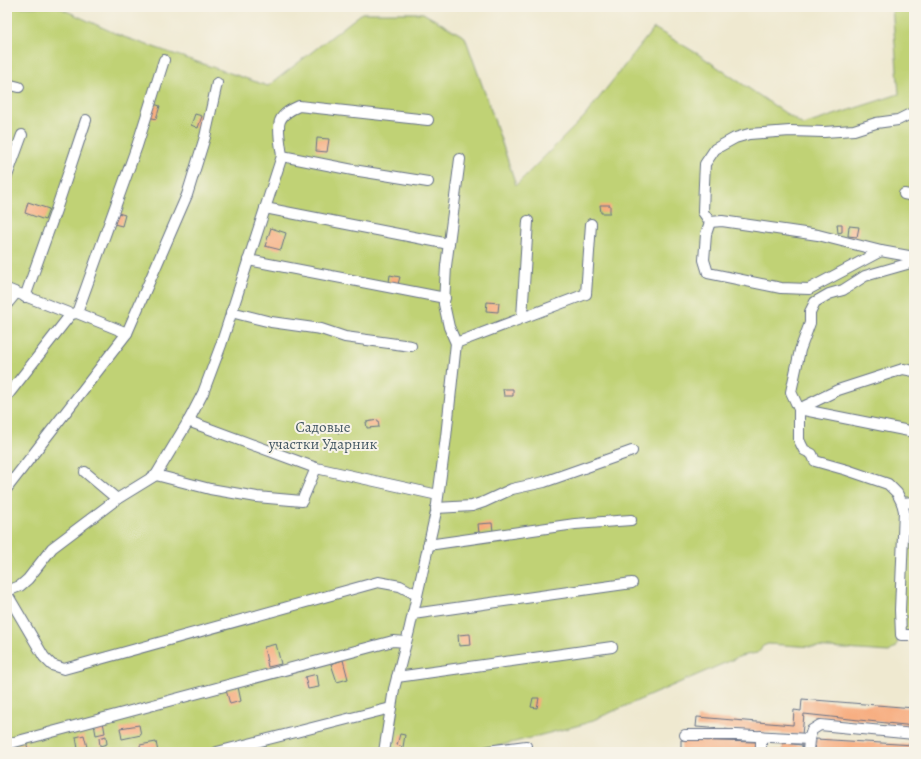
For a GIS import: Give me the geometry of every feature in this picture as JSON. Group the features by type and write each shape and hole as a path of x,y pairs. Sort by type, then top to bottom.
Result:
{"lane":[{"path":"7,396 74,313 137,146 164,60"},
{"path":"7,488 127,333 187,194 205,137 217,83"},
{"path":"7,84 19,87"},
{"path":"7,591 20,586 52,548 117,499 156,475 188,421 203,393 282,156 280,121 288,111 299,106 428,120"},
{"path":"710,222 703,212 705,164 714,149 735,138 749,134 790,131 824,132 854,130 876,123 898,120 914,112"},
{"path":"7,304 16,293 56,210 86,120"},
{"path":"7,176 22,135"},
{"path":"282,156 353,170 428,182"},
{"path":"384,752 391,708 436,508 446,438 456,343 449,327 444,304 446,266 460,159"},
{"path":"265,208 449,244"},
{"path":"522,318 528,221"},
{"path":"710,222 722,221 818,235 881,251 914,257"},
{"path":"710,222 706,234 704,260 708,273 781,288 809,289 881,251"},
{"path":"456,343 586,294 590,224"},
{"path":"248,260 445,298"},
{"path":"914,262 866,276 844,290 829,294 815,302 810,312 810,323 800,350 791,392 799,409 799,440 804,450 812,454 815,461 888,484 897,493 904,511 900,610 901,634 914,635"},
{"path":"16,293 127,333"},
{"path":"231,312 271,322 321,329 345,337 411,346"},
{"path":"799,409 838,390 903,369 914,371"},
{"path":"799,409 914,432"},
{"path":"188,421 316,468 438,496"},
{"path":"436,508 472,506 512,489 544,482 632,451"},
{"path":"156,475 216,490 257,497 302,501 316,468"},
{"path":"85,472 117,499"},
{"path":"902,503 914,502"},
{"path":"428,545 575,524 631,520"},
{"path":"7,594 44,657 52,664 64,669 378,582 400,586 417,595"},
{"path":"413,614 632,583"},
{"path":"7,744 393,641 406,642"},
{"path":"398,677 612,648"},
{"path":"216,752 391,708"},
{"path":"808,752 809,739 812,730 820,725 914,734"},
{"path":"685,735 736,734 809,739"},
{"path":"761,736 761,752"},
{"path":"485,752 526,746"}],"green space":[{"name":"Садовые участки Ударник","path":"7,7 58,7 121,36 268,86 362,13 423,13 465,37 516,185 584,117 654,28 698,54 803,125 899,94 892,7 914,7 914,635 901,635 897,639 898,641 896,647 889,652 768,644 763,646 757,653 741,656 584,724 476,752 7,752"}],"building":[{"path":"154,104 160,106 156,119 149,117"},
{"path":"195,114 202,116 198,128 191,125"},
{"path":"317,138 329,139 327,152 316,151"},
{"path":"28,202 49,209 45,220 25,213"},
{"path":"600,205 610,205 610,213 601,213"},
{"path":"118,213 125,215 122,226 114,224"},
{"path":"837,224 842,224 842,232 838,233"},
{"path":"849,226 859,227 857,237 848,236"},
{"path":"271,228 286,233 281,250 265,246"},
{"path":"390,275 400,277 398,284 389,282"},
{"path":"487,302 499,303 498,312 486,311"},
{"path":"503,389 513,389 513,396 504,396"},
{"path":"378,420 379,427 367,428 366,422"},
{"path":"348,425 348,432 338,433 337,426"},
{"path":"492,523 493,531 479,533 478,524"},
{"path":"470,634 471,645 459,646 458,635"},
{"path":"276,644 281,664 268,667 264,647"},
{"path":"343,660 348,679 337,682 331,664"},
{"path":"317,674 319,687 308,689 305,677"},
{"path":"238,687 241,701 230,704 226,690"},
{"path":"533,698 539,698 537,708 531,707"},
{"path":"802,699 914,708 914,726 804,714 802,735 696,727 697,717 793,725 794,710 801,711"},
{"path":"103,722 105,733 96,735 94,724"},
{"path":"139,725 141,735 122,739 120,728"},
{"path":"400,734 405,735 403,747 397,745"},
{"path":"84,735 87,747 78,749 76,737"},
{"path":"106,736 107,744 100,746 99,738"},
{"path":"816,739 914,745 914,752 815,752"},
{"path":"681,740 757,742 757,752 681,752"},
{"path":"26,742 29,752 9,752 8,747"},
{"path":"156,742 158,752 141,752 140,745"},
{"path":"783,743 802,745 802,752 765,752 766,750 782,750"}]}
